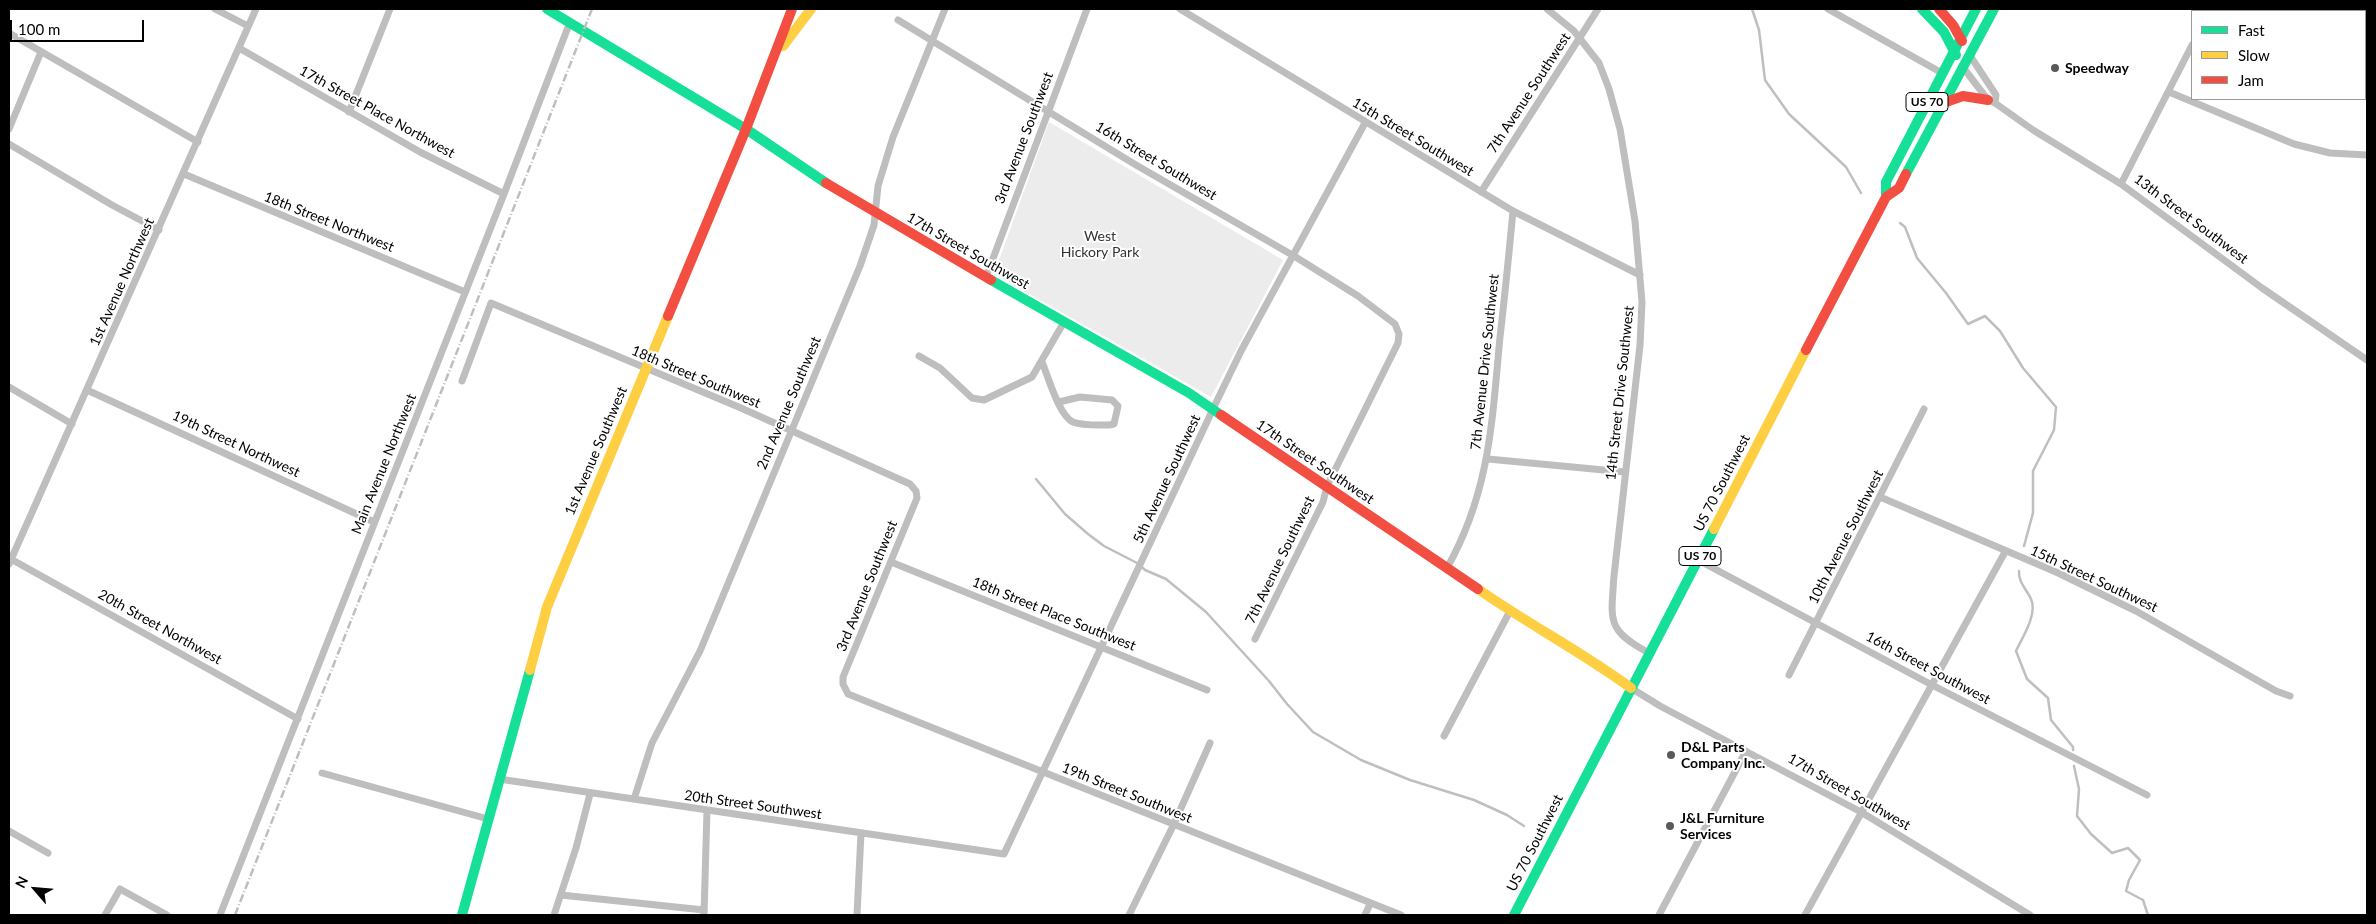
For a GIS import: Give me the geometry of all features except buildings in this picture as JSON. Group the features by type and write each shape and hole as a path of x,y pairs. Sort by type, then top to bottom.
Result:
{"main road":[{"name":"17th Street Southwest","path":"547,9 746,129 876,214 1213,409 1447,568 1510,610 1599,664 1631,688"},
{"name":"1st Avenue Southwest","path":"462,915 547,607 746,129 792,9"},
{"path":"768,73 788,37 811,9"},
{"name":"13th Street Southwest","path":"1922,9 1944,32 1962,66"},
{"name":"13th Street Southwest","path":"1939,9 1954,25 1969,54"},
{"name":"US 70 Southwest","path":"1514,915 1886,197 1886,182 1976,9"},
{"name":"US 70 Southwest","path":"1886,197 1899,188 1962,66 1994,9"},
{"path":"1943,104 1963,96 1992,102"}],"street":[{"path":"215,9 248,26"},
{"name":"1st Avenue Northwest","path":"9,560 159,230 256,9"},
{"path":"349,112 390,9"},
{"name":"2nd Avenue Southwest","path":"634,799 652,743 700,651 860,266 876,214 878,186 893,137 945,9"},
{"name":"3rd Avenue Southwest","path":"986,277 1087,9"},
{"name":"15th Street Southwest","path":"1180,9 1480,192 1513,211 1640,275"},
{"name":"14th Street Drive Southwest","path":"1547,9 1580,38 1598,63 1617,116 1635,221 1642,302 1640,345 1625,472 1612,614 1616,628 1623,638 1650,653"},
{"name":"7th Avenue Southwest","path":"1480,192 1598,9"},
{"path":"1828,9 1942,73"},
{"name":"16th Street Southwest","path":"898,20 1136,165 1294,256 1358,296 1389,318 1398,329"},
{"name":"Main Avenue Northwest","path":"220,915 570,22"},
{"path":"9,33 198,142"},
{"name":"17th Street Place Northwest","path":"239,48 424,154 504,194"},
{"path":"2121,184 2191,48"},
{"path":"9,129 41,52"},
{"name":"13th Street Southwest","path":"1969,54 1996,95 1992,102"},
{"name":"13th Street Southwest","path":"1962,66 1992,102 2033,130 2121,184 2255,283 2367,360"},
{"path":"2169,92 2294,144 2330,154 2367,155"},
{"name":"5th Avenue Southwest","path":"1004,854 1213,409 1365,122"},
{"path":"9,144 112,206 159,230"},
{"name":"18th Street Northwest","path":"184,174 465,292"},
{"name":"7th Avenue Drive Southwest","path":"1447,568 1457,551 1469,521 1488,459 1513,211"},
{"name":"18th Street Southwest","path":"462,381 491,303 792,431 910,484 916,491"},
{"path":"919,356 940,368 966,394 978,400 984,400 1026,382 1032,377 1064,322"},
{"name":"7th Avenue Southwest","path":"1254,639 1319,510 1327,486 1398,343 1398,329"},
{"path":"1042,362 1064,415 1075,423 1109,425 1114,424 1117,419 1118,406 1112,400 1080,397 1059,402"},
{"path":"9,387 72,424"},
{"name":"19th Street Northwest","path":"87,390 374,522"},
{"name":"10th Avenue Southwest","path":"1789,675 1924,409"},
{"path":"1488,459 1625,472"},
{"name":"3rd Avenue Southwest","path":"845,690 843,678 917,498 916,491"},
{"name":"15th Street Southwest","path":"1880,497 2005,552 2056,572 2136,611 2194,642 2276,691 2290,696"},
{"path":"1804,915 2005,552"},
{"name":"20th Street Northwest","path":"9,560 298,718"},
{"name":"16th Street Southwest","path":"1698,560 1932,685 2147,795"},
{"name":"18th Street Place Southwest","path":"891,562 1207,690"},
{"path":"1444,736 1510,610"},
{"name":"17th Street Southwest","path":"1631,688 1660,706 1861,812 2030,915"},
{"name":"19th Street Southwest","path":"845,690 848,694 1174,826 1401,915"},
{"path":"1129,915 1174,826 1210,743"},
{"path":"1659,915 1746,751"},
{"path":"322,773 488,819"},
{"name":"20th Street Southwest","path":"499,779 1004,854"},
{"path":"554,915 590,794"},
{"path":"561,895 704,912 707,810"},
{"path":"9,832 48,853"},
{"path":"857,915 861,833"},
{"path":"105,915 120,889 167,915"},
{"path":"1365,915 1370,904"}],"green space":[{"name":"West Hickory Park","path":"1049,122 1283,260 1211,397 994,274"}],"waterway":[{"path":"1752,9 1759,30 1765,80 1789,114 1846,167 1861,193"},
{"path":"1900,223 1905,227 1917,258 1946,293 1968,324 1985,316 2000,331 2023,368 2056,407 2054,430 2033,471 2033,513 2024,546"},
{"path":"1036,479 1065,514 1088,534 1104,546 1139,564 1145,570 1166,579 1206,612 1313,732 1361,760 1410,780 1474,800 1507,815 1524,826"},
{"path":"2019,571 2021,582 2033,605 2031,619 2016,651 2027,679 2048,698 2051,720 2073,747 2073,750"},
{"path":"2074,766 2079,789 2077,816 2091,834 2112,853 2128,848 2140,860 2129,880 2126,891 2143,900 2148,915"}],"railway":[{"path":"235,915 592,9"}],"traffic: fast":[{"path":"547,9 746,129 826,183"},
{"path":"1922,9 1944,32 1956,55"},
{"path":"1886,197 1886,182 1976,9"},
{"path":"1906,174 1994,9"},
{"path":"991,280 1189,393 1221,415"},
{"path":"1514,915 1714,529"},
{"path":"462,915 530,670"}],"traffic: slow":[{"path":"783,46 811,9"},
{"path":"530,670 547,607 668,316"},
{"path":"1714,529 1806,350"},
{"path":"1478,589 1631,688"}],"traffic: jam":[{"path":"668,316 746,129 792,9"},
{"path":"1939,9 1953,25 1962,41"},
{"path":"1943,103 1963,96 1988,100"},
{"path":"1806,350 1886,197 1899,188 1906,174"},
{"path":"826,183 991,280"},
{"path":"1221,415 1478,589"}],"place":[{"name":"Speedway","path":"2055,68"},
{"name":"D&L Parts Company Inc.","path":"1671,755"},
{"name":"J&L Furniture Services","path":"1670,826"}]}
